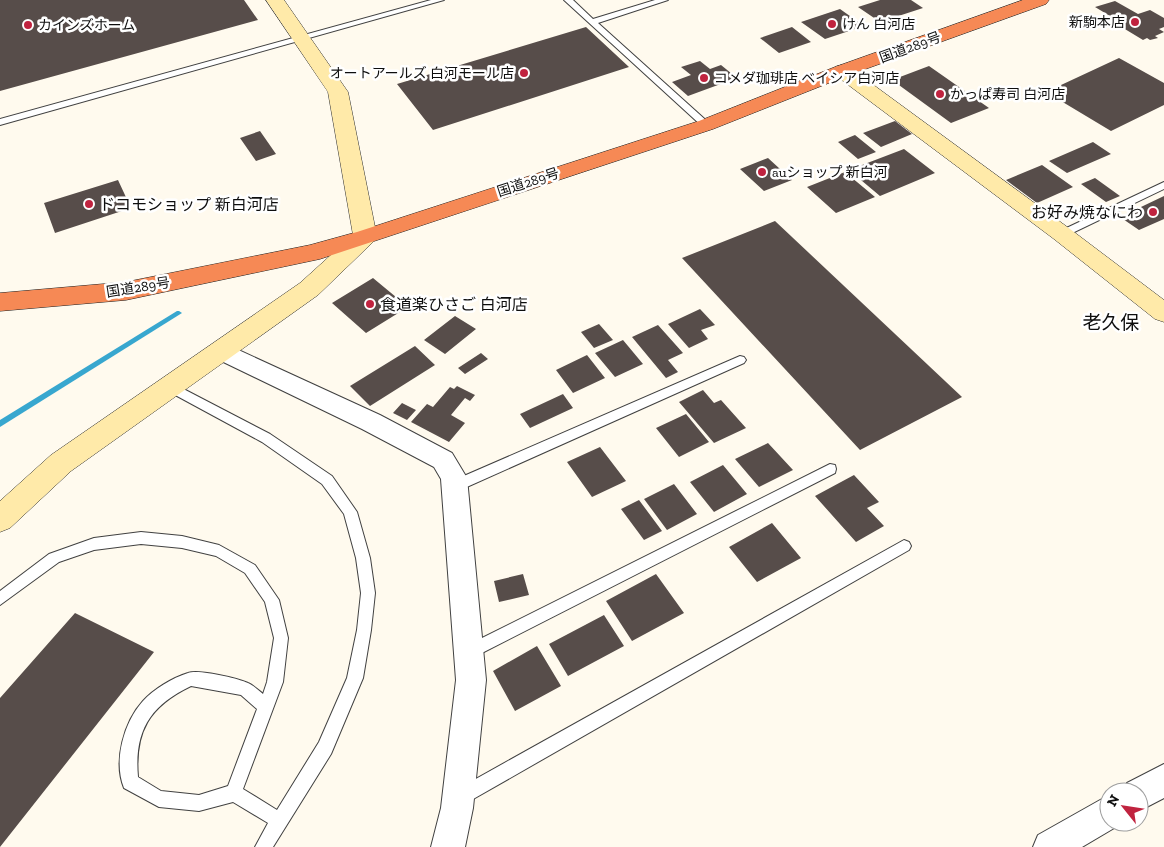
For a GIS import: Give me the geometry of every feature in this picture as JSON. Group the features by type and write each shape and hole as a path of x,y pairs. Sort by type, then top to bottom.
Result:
{"highway":[{"name":"国道289号","path":"0,302 126,291 312,253 706,124 842,71 1040,0"}],"street":[{"path":"0,519 61,463 309,289 365,237 338,92 276,0"},
{"path":"842,71 1062,234 1164,313"},
{"path":"221,351 371,422 443,460 454,478 471,680 458,798 448,847"},
{"path":"1149,789 1164,780"},
{"path":"1050,847 1099,818"}],"lane":[{"path":"0,122 440,0"},
{"path":"568,0 706,124"},
{"path":"591,22 664,0"},
{"path":"1062,234 1164,186"},
{"path":"454,486 740,360"},
{"path":"170,387 266,438 327,480 350,512 363,558 368,593 364,630 355,678 325,748 263,847"},
{"path":"468,652 830,469"},
{"path":"0,599 54,558 94,544 141,538 182,542 219,551 250,570 272,600 281,638 275,682 234,793"},
{"path":"458,798 904,546"},
{"path":"266,707 245,689 190,679 169,688 148,707 135,729 128,755 130,782 142,791 159,799 199,803 234,793 280,821"}],"building":[{"path":"0,0 244,0 258,20 0,91"},
{"path":"880,0 911,0 923,8 880,22 858,7"},
{"path":"1115,1 1138,14 1150,10 1164,18 1164,27 1159,29 1164,32 1155,36 1158,38 1143,40 1110,20 1115,19 1095,7"},
{"path":"840,9 864,26 825,39 801,22"},
{"path":"586,27 629,67 433,130 397,84"},
{"path":"792,27 811,42 779,53 760,38"},
{"path":"1119,58 1164,83 1164,105 1111,131 1046,92"},
{"path":"700,61 710,69 721,65 737,78 688,96 672,82 691,75 681,67"},
{"path":"929,66 989,108 951,123 892,80"},
{"path":"895,121 912,134 881,147 863,133"},
{"path":"260,131 276,154 256,161 240,138"},
{"path":"855,135 876,152 858,159 838,142"},
{"path":"1093,142 1111,154 1067,173 1049,161"},
{"path":"904,149 935,173 880,196 849,170"},
{"path":"768,158 792,180 764,191 740,169"},
{"path":"1042,165 1073,187 1037,203 1006,180"},
{"path":"845,172 875,197 836,213 807,187"},
{"path":"1095,178 1120,196 1106,202 1081,184"},
{"path":"118,180 131,208 55,233 44,203"},
{"path":"1164,196 1164,219 1139,230 1120,217"},
{"path":"775,221 962,397 860,450 682,258"},
{"path":"373,278 408,307 366,333 332,303"},
{"path":"700,309 715,325 701,330 708,339 689,348 668,324"},
{"path":"455,316 476,329 445,354 424,340"},
{"path":"599,324 613,340 594,348 581,332"},
{"path":"658,325 683,353 668,360 678,372 666,378 632,337"},
{"path":"623,340 643,364 615,377 595,353"},
{"path":"415,346 435,365 370,406 350,386"},
{"path":"481,353 488,359 465,374 458,368"},
{"path":"587,355 605,378 573,393 556,370"},
{"path":"457,386 475,395 470,401 465,398 451,415 465,423 449,442 411,422 427,404 433,407 450,387 454,389"},
{"path":"703,390 714,403 721,400 746,428 714,443 679,402"},
{"path":"563,394 573,408 530,428 520,414"},
{"path":"402,403 416,410 407,420 393,413"},
{"path":"686,414 709,442 679,457 656,428"},
{"path":"768,443 793,470 759,487 735,459"},
{"path":"600,447 626,481 592,497 567,462"},
{"path":"723,465 747,494 714,512 690,482"},
{"path":"854,475 879,502 867,508 884,526 856,542 815,496"},
{"path":"674,484 697,514 667,530 644,499"},
{"path":"639,500 662,531 644,540 621,509"},
{"path":"772,523 801,558 757,582 729,547"},
{"path":"523,574 529,595 499,602 494,581"},
{"path":"656,574 684,613 632,641 606,601"},
{"path":"75,613 154,652 0,847 0,698"},
{"path":"604,615 624,646 568,676 549,644"},
{"path":"537,646 561,686 515,711 493,671"}],"waterway":[{"path":"0,424 179,313"}],"place":[{"name":"新駒本店","path":"1135,22"},
{"name":"けん 白河店","path":"832,24"},
{"name":"カインズホーム","path":"28,25"},
{"name":"オートアールズ 白河モール店","path":"524,73"},
{"name":"コメダ珈琲店 ベイシア白河店","path":"704,78"},
{"name":"かっぱ寿司 白河店","path":"940,94"},
{"name":"auショップ 新白河","path":"762,172"},
{"name":"ドコモショップ 新白河店","path":"89,204"},
{"name":"お好み焼なにわ","path":"1153,212"},
{"name":"食道楽ひさご 白河店","path":"370,304"}],"district":[{"name":"老久保","path":"1111,322"}]}
